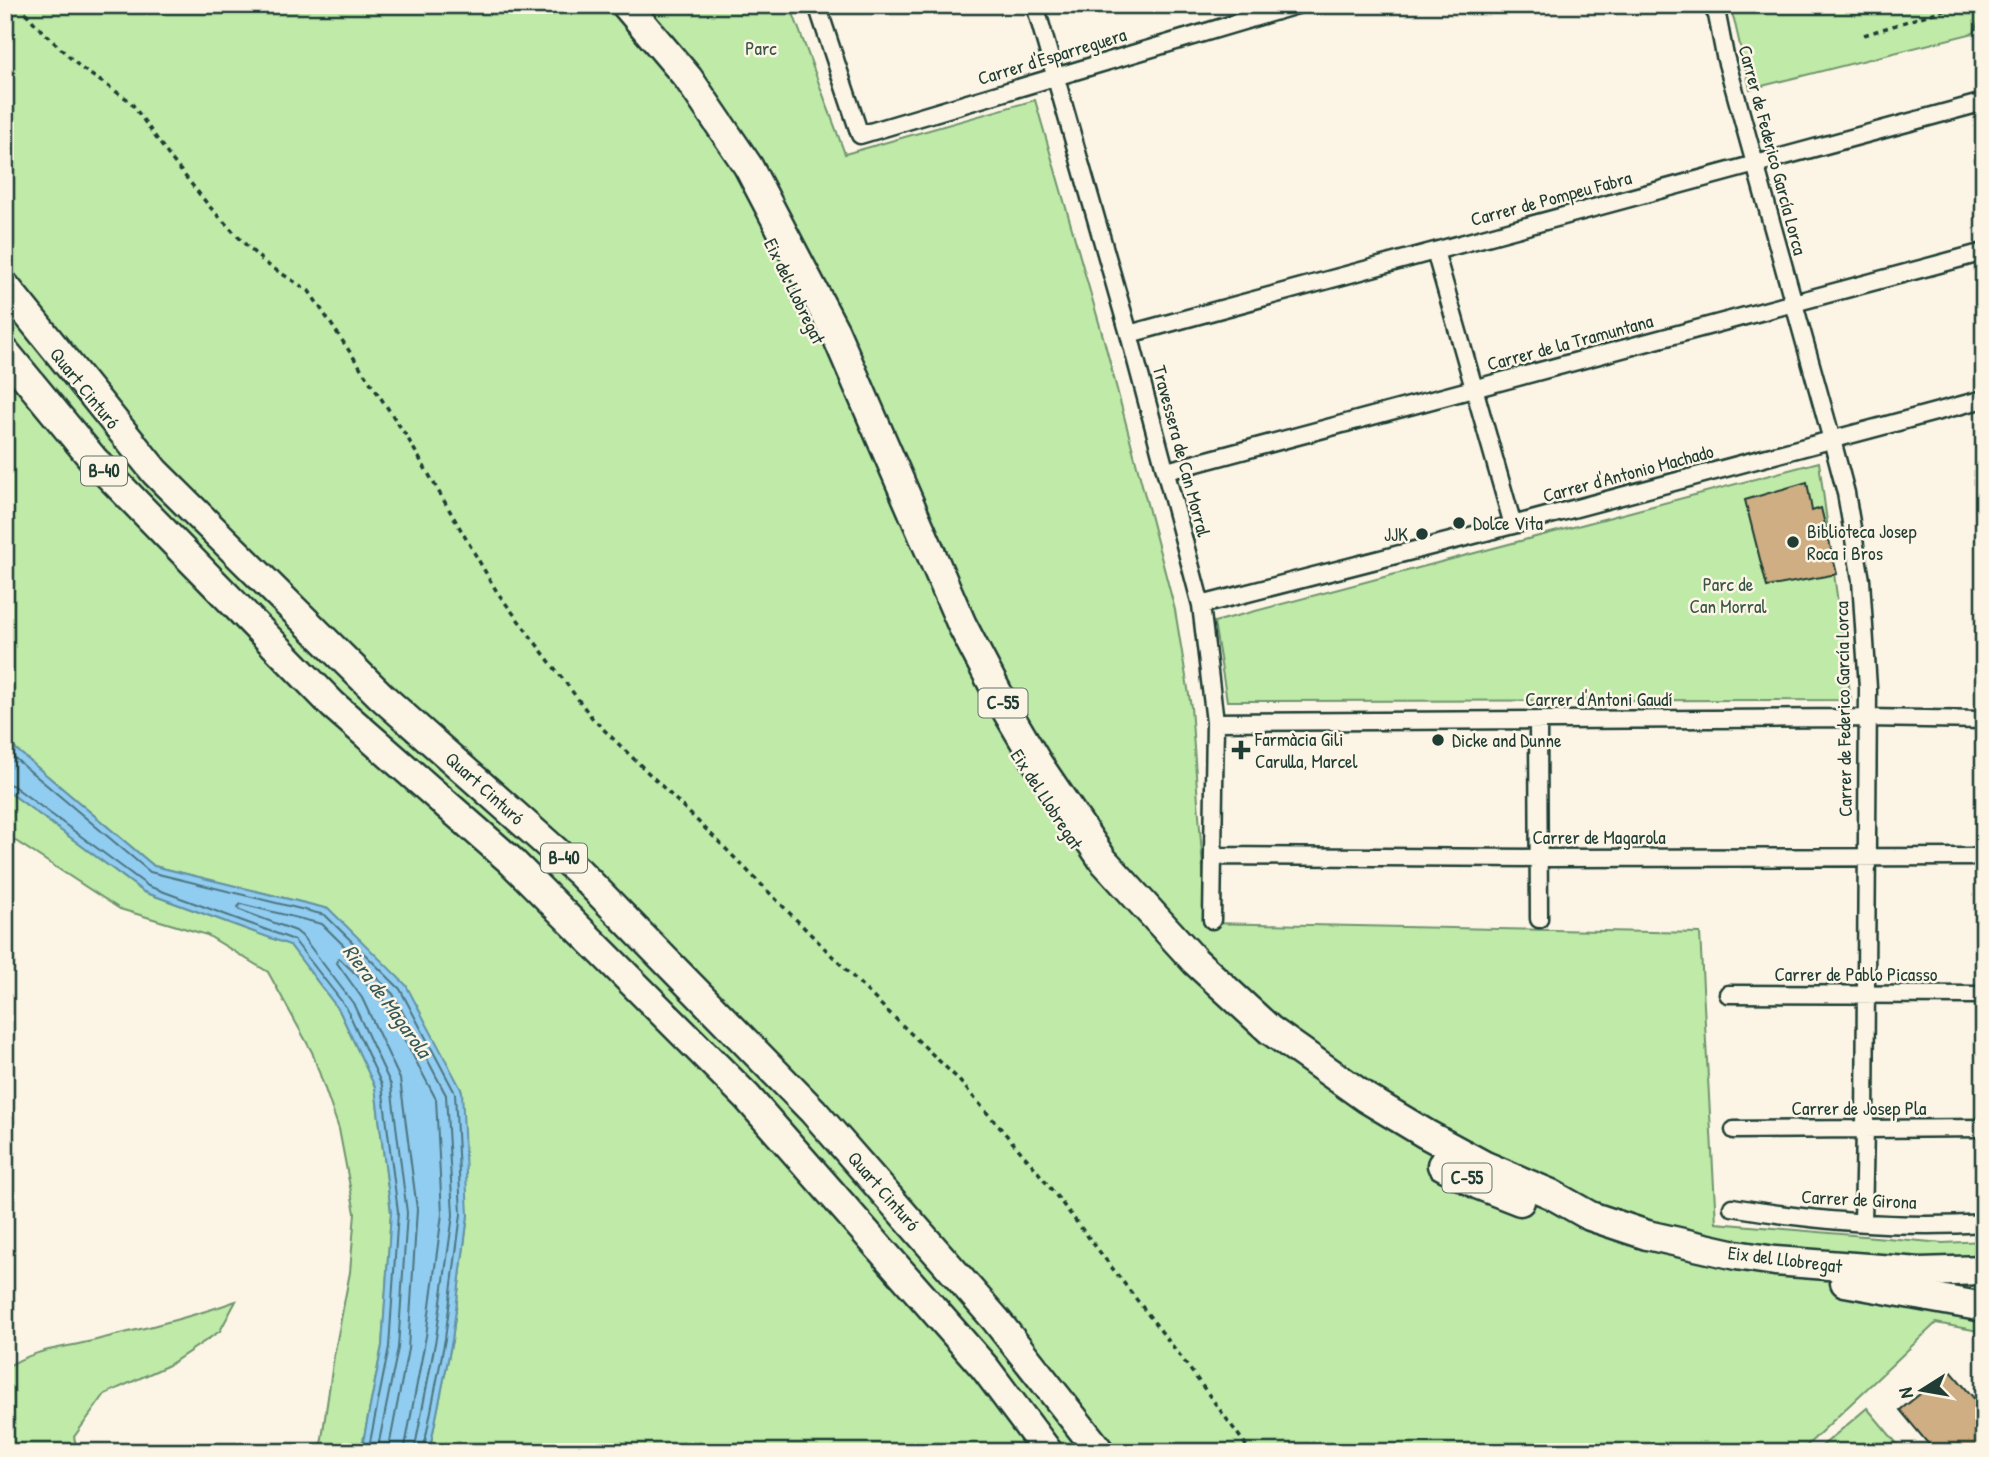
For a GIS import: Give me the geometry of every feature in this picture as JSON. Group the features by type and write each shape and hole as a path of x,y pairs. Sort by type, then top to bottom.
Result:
{"highway":[{"name":"Eix del Llobregat","path":"604,5 665,71 725,157 779,254 860,425 938,603 988,705 1033,781 1085,858 1129,915 1240,1024 1354,1113 1479,1185 1549,1212 1590,1216"},
{"name":"Eix del Llobregat","path":"625,5 688,78 748,166 835,332 962,625 1032,754 1103,860 1195,961 1270,1030 1366,1098 1485,1166 1551,1194 1590,1216 1647,1235 1776,1261 1920,1272 1984,1270"},
{"name":"Quart Cinturó","path":"5,286 155,472 381,696 579,872 813,1111 996,1320 1100,1452"},
{"name":"Quart Cinturó","path":"5,352 93,459 333,705 510,860 747,1097 985,1368 1048,1452"},
{"path":"1776,1261 1820,1277 1984,1307"}],"street":[{"name":"Carrer d'Esparreguera","path":"817,5 860,135 1271,9 1297,5"},
{"name":"Travessera de Can Morral","path":"1035,5 1167,471 1201,605 1215,722 1212,920"},
{"name":"Carrer de Federico García Lorca","path":"1711,5 1717,15 1725,56 1846,493 1861,580 1868,688 1866,1129 1863,1222"},
{"name":"Carrer de Pompeu Fabra","path":"1129,334 1984,102"},
{"path":"1434,251 1513,525"},
{"name":"Carrer de la Tramuntana","path":"1167,471 1984,252"},
{"name":"Carrer d'Antonio Machado","path":"1201,605 1984,399"},
{"name":"Carrer d'Antoni Gaudí","path":"1215,722 1867,718 1984,720"},
{"path":"1538,720 1539,919"},
{"name":"Carrer de Magarola","path":"1215,856 1984,857"},
{"name":"Carrer de Pablo Picasso","path":"1728,994 1984,995"},
{"name":"Carrer de Josep Pla","path":"1734,1130 1984,1128"},
{"name":"Carrer de Girona","path":"1732,1207 1807,1219 1984,1223"}],"path":[{"path":"19,5 81,68 130,101 209,206 247,246 265,263 309,291 407,437 497,592 593,719 957,1077 1034,1167 1251,1452"},
{"path":"1864,35 1959,5"},
{"path":"1844,1452 1859,1444 1867,1444 1878,1452"}],"green space":[{"name":"Parc","path":"5,5 790,5 845,154 1035,100 1104,340 1175,610 1191,707 1207,923 1700,933 1716,1223 1943,1243 1984,1241 1984,1332 1936,1323 1800,1452 429,1452 452,1340 468,1215 329,909 154,866 5,740"},
{"path":"1728,5 1979,5 1983,11 1974,33 1750,89 1734,19"},
{"name":"Parc de Can Morral","path":"1819,462 1851,700 1227,701 1214,622"},
{"path":"5,789 144,892 290,945 339,1010 375,1086 391,1212 382,1346 361,1452 320,1452 350,1272 355,1213 339,1129 312,1052 268,972 207,935 120,909 5,834"},
{"path":"236,1301 220,1331 169,1365 105,1394 74,1437 78,1452 5,1452 5,1368 47,1350 164,1323"},
{"path":"1867,1408 1904,1452 1815,1452"}],"water":[{"name":"Riera de Magarola","path":"5,740 154,866 329,909 406,985 462,1091 468,1215 452,1340 429,1452 361,1452 382,1346 391,1212 375,1087 339,1010 290,945 144,892 5,789"}],"building":[{"name":"Biblioteca Josep Roca i Bros","path":"1807,482 1812,511 1821,508 1837,574 1767,587 1745,500"},
{"path":"1950,1370 1984,1410 1984,1452 1935,1452 1900,1410"}],"place":[{"name":"Dolce Vita","path":"1459,523"},
{"name":"JJK","path":"1422,534"},
{"name":"Biblioteca Josep Roca i Bros","path":"1793,542"},
{"name":"Dicke and Dunne","path":"1438,740"},
{"name":"Farmàcia Gili Carulla, Marcel","path":"1241,750"}]}
